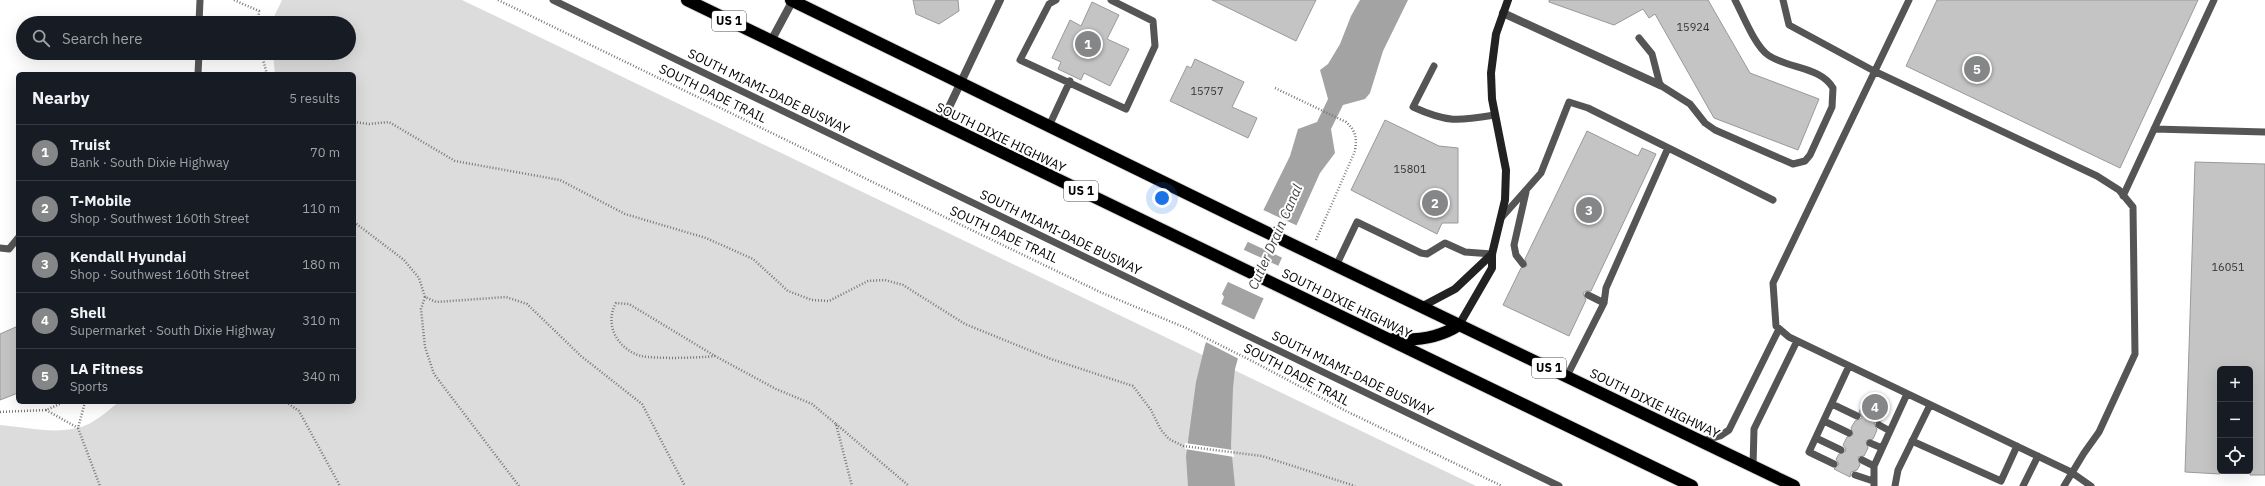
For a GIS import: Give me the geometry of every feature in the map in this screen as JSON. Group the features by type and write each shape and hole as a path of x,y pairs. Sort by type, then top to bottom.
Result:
{"highway":[{"name":"SOUTH DIXIE HIGHWAY","path":"687,0 1692,486"},
{"name":"SOUTH DIXIE HIGHWAY","path":"792,0 1307,252 1794,486"},
{"path":"1389,339 1428,338 1446,334 1459,325"}],"street":[{"path":"771,41 792,0"},
{"path":"941,124 961,82 968,63 1000,0"},
{"path":"1459,325 1492,268 1492,254 1502,217 1506,186 1506,170 1504,151 1495,115 1491,86 1492,58 1496,34 1503,13 1505,1"},
{"path":"1503,13 1660,85"},
{"path":"1421,307 1454,289 1492,254"}],"lane":[{"path":"199,16 200,0"},
{"name":"SOUTH MIAMI-DADE BUSWAY","path":"553,0 1559,486"},
{"path":"1056,0 1049,4 1020,60 1070,81 1126,109 1155,46 1152,21 1111,0"},
{"path":"1639,38 1652,54 1660,85 1682,98 1704,123 1715,130 1793,164 1805,160 1810,155 1832,106 1833,88 1824,77 1785,64 1767,55 1759,45 1735,0"},
{"path":"1783,0 1789,26 1874,71 2097,176 2123,196 2133,207 2135,354 2099,432 2071,472 2064,486"},
{"path":"1909,0 1773,283 1773,307 1776,326 1797,341 2071,472 2091,486"},
{"path":"2123,196 2214,0"},
{"path":"198,72 199,60"},
{"path":"1434,66 1413,107 1435,118 1452,120 1495,115"},
{"path":"1049,126 1070,81"},
{"path":"1502,217 1541,173 1568,102 1588,108 1773,200"},
{"path":"2154,129 2265,132"},
{"path":"1567,376 1604,303 1606,288 1668,148"},
{"path":"1523,264 1516,256 1514,245 1527,189"},
{"path":"1336,266 1357,222 1421,253 1427,254 1445,243 1465,252 1492,254"},
{"path":"0,248 9,249 16,240"},
{"path":"1588,295 1604,303"},
{"path":"1702,441 1720,436 1729,430 1779,329"},
{"path":"1753,466 1754,429 1797,341"},
{"path":"1834,464 1809,452 1849,366"},
{"path":"1855,475 1874,484 1874,466 1907,394"},
{"path":"1832,404 1857,416"},
{"path":"1895,486 1898,470 1930,405"},
{"path":"1824,421 1849,433"},
{"path":"1879,425 1890,431"},
{"path":"1816,438 1841,450"},
{"path":"1912,441 1999,483 2017,446"},
{"path":"1870,443 1882,448"},
{"path":"2022,486 2038,456"},
{"path":"1862,460 1874,466"}],"path":[{"path":"234,0 259,11 259,16"},
{"name":"SOUTH DADE TRAIL","path":"498,0 1100,292 1195,333 1254,362 1346,411 1502,486"},
{"path":"263,60 266,72"},
{"path":"1275,88 1337,118 1353,128 1357,138 1355,151 1307,252"},
{"path":"356,122 369,124 389,122 455,161 560,180 625,214 706,238 753,259 788,290 812,300 829,301 868,281 885,280 903,285 965,324 1050,359 1132,386 1152,410 1162,430 1169,439 1183,446 1240,455 1262,456 1355,486"},
{"path":"356,224 404,260 419,278 425,297 421,309 425,347 434,374 519,486"},
{"path":"425,297 436,302 506,297 527,304 581,356 642,404 685,486"},
{"path":"715,356 700,358 640,356 623,346 612,331 611,312 616,303 628,304 715,356 776,389 812,404 909,486"},
{"path":"0,412 46,410 60,404"},
{"path":"84,404 78,428 100,486"},
{"path":"289,404 299,411 340,486"},
{"path":"46,410 78,428"},
{"path":"836,424 852,486"}],"shaded area":[{"path":"282,0 462,0 1476,486 0,486 0,425 39,430 68,430 89,424 116,404 356,404 356,72 275,72 274,60 356,60 356,16 274,16"}],"water":[{"name":"Cutler Drain Canal","path":"1360,0 1408,0 1383,51 1370,93 1365,99 1343,105 1331,129 1335,153 1320,173 1240,351 1235,369 1233,388 1231,446 1235,486 1188,486 1186,456 1196,382 1205,345 1224,297 1222,294 1290,156 1298,129 1317,122 1328,99 1320,70 1328,64 1340,44 1351,16"}],"pier":[{"path":"1261,209 1298,226 1285,259 1246,241"},
{"path":"1242,249 1281,267 1267,300 1226,281"},
{"path":"1219,303 1257,321 1239,359 1204,341"},
{"path":"1185,443 1233,450 1234,457 1185,449"}],"building":[{"path":"913,0 958,0 959,11 939,24 916,14"},
{"path":"1212,0 1316,0 1296,41"},
{"path":"1549,0 1708,0 1750,73 1819,99 1798,150 1714,118 1655,14 1649,18 1643,9 1614,25 1549,2"},
{"path":"1937,0 2198,0 2120,168 1906,66"},
{"path":"1092,2 1119,15 1107,39 1129,49 1110,86 1084,73 1081,80 1058,69 1061,62 1052,58 1070,20 1081,26"},
{"path":"1195,59 1244,82 1232,107 1257,118 1248,138 1170,101 1187,66 1191,68"},
{"path":"1385,120 1439,146 1458,148 1458,223 1442,223 1437,234 1351,190"},
{"path":"1587,131 1638,156 1642,148 1656,154 1591,291 1586,291 1583,293 1586,300 1569,336 1503,305 1521,268 1527,266 1525,259"},
{"path":"2195,162 2265,164 2265,475 2250,475 2253,474 2253,366 2217,366 2217,474 2185,472"},
{"path":"16,327 16,394 0,400 0,334"},
{"path":"1867,395 1889,405 1881,421 1874,423 1877,430 1873,439 1866,441 1868,448 1864,456 1858,457 1860,465 1857,470 1851,472 1850,477 1834,469 1839,464 1836,459 1839,454 1845,452 1846,449 1843,445 1847,437 1853,435 1851,428 1855,421 1862,418 1859,412"}],"place":[{"name":"Truist","path":"1088,44"},
{"name":"LA Fitness","path":"1977,69"},
{"name":"T-Mobile","path":"1435,203"},
{"name":"Kendall Hyundai","path":"1589,210"},
{"name":"Shell","path":"1875,407"}]}
